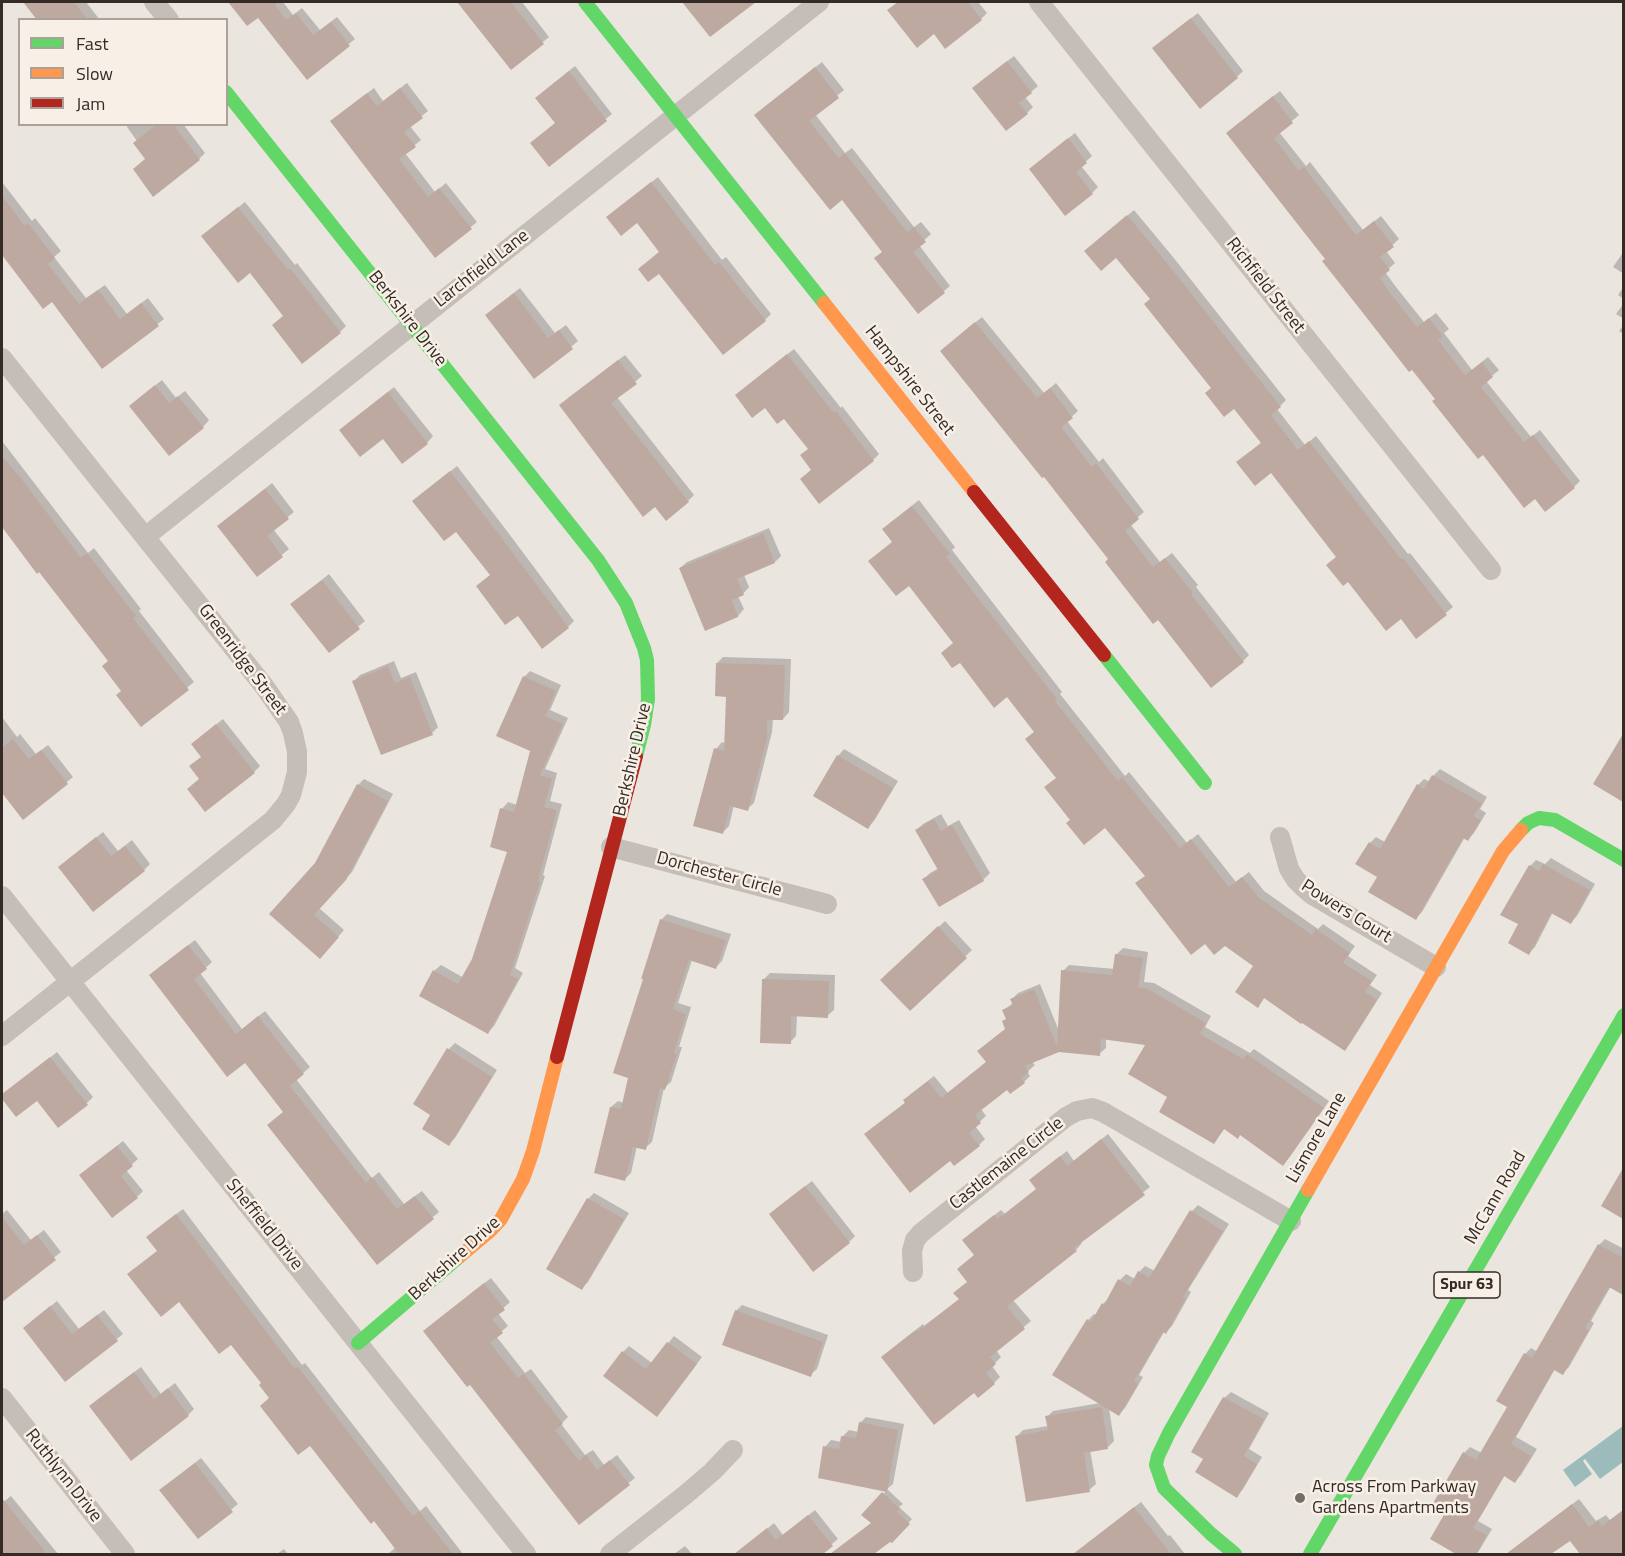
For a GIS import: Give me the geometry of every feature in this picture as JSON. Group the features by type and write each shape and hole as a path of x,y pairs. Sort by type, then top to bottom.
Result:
{"street":[{"path":"154,2 167,18"},
{"name":"Hampshire Street","path":"585,2 1205,783"},
{"name":"Larchfield Lane","path":"145,537 819,2"},
{"name":"Richfield Street","path":"1039,2 1491,570"},
{"name":"Berkshire Drive","path":"228,95 598,560 626,603 644,648 648,674 648,699 644,725 533,1151 517,1193 501,1219 490,1231 358,1343"},
{"name":"Greenridge Street","path":"2,358 277,703 289,722 297,752 297,772 291,795 273,820 2,1036"},
{"name":"Lismore Lane","path":"1235,1554 1168,1493 1160,1480 1156,1465 1169,1433 1503,850 1528,823 1539,818 1546,818 1555,820 1623,860"},
{"name":"Powers Court","path":"1280,837 1289,869 1296,880 1311,894 1436,967"},
{"name":"Dorchester Circle","path":"611,847 827,904"},
{"name":"Sheffield Drive","path":"2,896 526,1554"},
{"name":"McCann Road","path":"1310,1554 1623,1015"},
{"name":"Castlemaine Circle","path":"912,1272 912,1251 915,1240 921,1233 1066,1117 1077,1111 1092,1108 1103,1112 1291,1221"},
{"name":"Ruthlynn Drive","path":"2,1398 125,1554"},
{"path":"610,1554 685,1495 733,1450"}],"water":[{"path":"1623,1426 1623,1462 1600,1479 1585,1459 1583,1461 1592,1474 1575,1487 1563,1470"}],"building":[{"path":"23,2 74,2 86,18 35,18"},
{"path":"228,2 279,2 275,5 286,20 296,13 313,35 331,22 350,46 307,80 258,18 247,26"},
{"path":"457,2 511,2 544,44 511,70"},
{"path":"682,2 756,2 710,37"},
{"path":"898,2 968,2 982,20 945,49 934,34 917,48 887,10"},
{"path":"1191,18 1238,78 1200,109 1152,48"},
{"path":"1007,61 1032,93 1019,103 1028,114 1006,131 972,88"},
{"path":"815,67 839,98 809,121 839,158 845,153 907,232 914,227 926,242 913,252 945,293 918,314 874,258 882,252 842,200 830,210 754,115"},
{"path":"569,71 607,121 549,167 530,143 555,123 535,98"},
{"path":"400,88 423,118 404,132 416,147 399,159 428,197 439,188 472,229 435,258 330,121 367,93 377,106"},
{"path":"1273,96 1293,123 1274,138 1299,171 1304,167 1356,235 1374,221 1394,247 1380,257 1390,270 1380,278 1390,293 1417,327 1429,318 1443,336 1438,340 1465,375 1482,362 1493,377 1481,387 1524,442 1533,435 1575,488 1545,512 1535,499 1524,508 1483,455 1478,459 1432,401 1435,399 1412,370 1409,372 1322,261 1325,259 1226,133"},
{"path":"154,126 174,126 200,160 153,197 133,169 145,159 133,143"},
{"path":"1068,138 1087,163 1076,172 1093,194 1065,216 1029,169"},
{"path":"651,182 715,265 719,262 766,321 723,355 659,274 648,282 638,269 659,252 637,223 621,236 606,217"},
{"path":"2,196 25,226 28,223 55,258 48,264 79,304 98,290 120,319 141,303 159,326 102,369 52,302 43,309 2,255"},
{"path":"238,207 341,333 302,364 272,325 283,316 250,273 238,283 201,236"},
{"path":"1127,215 1281,407 1271,415 1298,450 1309,441 1447,615 1416,639 1401,619 1386,631 1348,582 1343,586 1326,565 1336,557 1271,473 1255,486 1236,462 1261,443 1234,409 1224,417 1205,393 1211,388 1144,304 1150,299 1116,258 1101,271 1084,251"},
{"path":"514,293 548,338 559,330 573,349 534,379 485,315"},
{"path":"975,322 1037,398 1050,388 1073,418 1061,427 1092,467 1096,463 1139,519 1125,531 1153,567 1165,558 1244,662 1211,688 1158,620 1153,624 1105,562 1108,559 940,351"},
{"path":"787,354 834,413 836,411 874,461 819,504 800,479 811,470 800,455 808,449 784,419 777,424 765,408 752,418 735,395"},
{"path":"618,360 637,384 611,403 689,502 666,521 655,507 643,517 559,405"},
{"path":"155,385 169,403 178,396 204,428 169,456 129,406"},
{"path":"388,392 428,444 402,464 383,439 360,457 339,430"},
{"path":"2,456 81,558 87,553 136,616 133,618 189,690 141,727 116,695 121,691 102,666 108,661 2,527"},
{"path":"450,471 569,628 542,649 518,616 505,625 476,586 490,575 456,532 444,541 412,501"},
{"path":"265,489 289,519 267,536 283,557 257,577 217,526"},
{"path":"912,506 950,554 946,557 1057,699 1055,701 1118,781 1122,777 1180,848 1191,839 1229,887 1242,877 1258,897 1312,935 1316,929 1350,953 1343,963 1372,981 1365,992 1377,1000 1345,1051 1264,998 1258,1008 1235,992 1253,966 1225,946 1214,955 1205,944 1191,955 1135,883 1145,876 1105,828 1084,845 1066,823 1070,820 1044,787 1056,778 1025,739 1034,732 1007,697 994,708 960,663 952,668 941,653 953,643 909,586 896,596 868,561 892,542 882,529"},
{"path":"763,533 775,563 737,579 744,595 732,600 738,617 705,631 679,568"},
{"path":"322,580 360,629 329,653 290,604"},
{"path":"716,663 785,665 783,720 767,720 767,739 748,811 730,806 723,834 693,826 714,748 724,751 726,697 715,696"},
{"path":"388,666 395,683 410,677 433,735 381,755 352,681"},
{"path":"523,676 556,691 545,716 563,724 540,775 552,779 544,807 557,810 538,881 540,882 510,975 518,979 488,1034 419,996 433,970 458,984 472,959 507,852 490,847 500,808 514,812 530,751 496,736"},
{"path":"216,724 255,773 205,812 187,789 199,779 189,766 201,757 191,744"},
{"path":"1623,734 1623,802 1593,784"},
{"path":"13,739 29,759 41,750 68,784 23,820 2,793 2,748"},
{"path":"837,755 893,788 868,829 813,796"},
{"path":"1432,775 1482,803 1474,816 1481,820 1468,841 1463,838 1416,920 1368,892 1377,877 1355,864 1369,842 1380,849 1417,784 1424,789"},
{"path":"357,784 388,801 346,880 314,915 339,937 320,959 269,914 315,863"},
{"path":"934,819 941,831 952,825 984,881 939,907 922,879 938,870 915,830"},
{"path":"96,837 111,856 125,846 145,871 93,912 58,867"},
{"path":"1543,864 1590,890 1571,924 1551,913 1529,955 1508,943 1518,924 1500,915 1529,865 1539,871"},
{"path":"660,919 726,940 716,969 689,960 673,1009 686,1014 674,1053 677,1054 665,1090 660,1088 646,1150 633,1147 625,1181 594,1173 610,1107 621,1109 628,1078 613,1073"},
{"path":"938,926 967,958 910,1011 880,980"},
{"path":"188,945 207,969 194,979 236,1034 258,1016 304,1074 290,1086 366,1183 372,1177 397,1209 415,1196 434,1219 377,1265 267,1125 283,1112 245,1063 227,1077 149,975"},
{"path":"1115,954 1143,958 1138,987 1148,989 1206,1023 1200,1034 1243,1059 1247,1054 1324,1108 1283,1166 1240,1135 1238,1139 1224,1129 1214,1144 1159,1112 1167,1097 1128,1074 1145,1045 1101,1039 1100,1056 1059,1052 1025,1066 1029,1072 1021,1078 1025,1083 1010,1094 1007,1090 975,1115 981,1123 969,1133 980,1146 954,1166 950,1161 910,1193 864,1134 905,1103 903,1100 928,1081 941,1098 986,1062 977,1051 1005,1029 1002,1021 1006,1019 1002,1010 1013,1005 1010,999 1034,989 1057,1046 1061,970 1112,975"},
{"path":"762,979 829,981 828,1018 791,1016 791,1044 760,1043"},
{"path":"447,1048 492,1077 449,1146 422,1129 430,1115 413,1104"},
{"path":"50,1057 88,1105 58,1128 37,1101 16,1117 2,1099 2,1094"},
{"path":"1101,1139 1145,1195 1074,1248 1077,1251 1007,1306 1025,1329 990,1357 996,1364 986,1373 995,1384 978,1398 974,1393 934,1425 881,1357 959,1299 953,1293 967,1282 957,1269 974,1255 962,1240 994,1215 998,1219 1036,1189 1029,1180 1060,1156 1067,1166"},
{"path":"117,1146 133,1166 121,1176 138,1198 112,1218 79,1175"},
{"path":"1623,1168 1623,1219 1601,1206"},
{"path":"805,1186 850,1243 813,1272 769,1214"},
{"path":"587,1198 624,1219 582,1290 546,1269"},
{"path":"1190,1210 1223,1231 1183,1297 1186,1298 1166,1334 1163,1332 1134,1381 1138,1384 1119,1416 1052,1375 1087,1319 1091,1322 1102,1303 1104,1305 1118,1279 1130,1286 1138,1271 1149,1278"},
{"path":"176,1214 295,1369 298,1367 413,1516 419,1511 453,1554 399,1554 374,1521 371,1524 310,1446 298,1455 260,1406 269,1398 259,1385 261,1383 231,1345 219,1354 179,1302 161,1317 127,1274 157,1251 146,1237"},
{"path":"2,1217 24,1245 37,1235 56,1260 2,1302"},
{"path":"1598,1244 1623,1258 1623,1295 1609,1287 1585,1328 1589,1330 1563,1375 1554,1370 1511,1444 1531,1456 1515,1483 1504,1476 1473,1528 1487,1535 1476,1554 1456,1554 1430,1539 1445,1513 1432,1505 1463,1452 1476,1460 1507,1407 1496,1401 1524,1353 1532,1358"},
{"path":"484,1283 505,1310 492,1319 503,1333 490,1343 518,1378 524,1374 563,1424 555,1430 579,1461 586,1455 597,1470 610,1460 630,1485 579,1525 470,1385 467,1387 423,1331"},
{"path":"50,1306 72,1334 97,1315 118,1341 65,1382 23,1328"},
{"path":"735,1310 823,1342 811,1377 722,1345"},
{"path":"667,1342 697,1364 657,1417 603,1376 622,1351 646,1369"},
{"path":"134,1372 154,1399 168,1388 189,1416 131,1461 89,1406"},
{"path":"1223,1397 1264,1419 1244,1456 1257,1464 1237,1498 1195,1472 1203,1459 1191,1452"},
{"path":"1102,1407 1108,1449 1084,1453 1090,1492 1026,1502 1015,1436 1048,1430 1045,1416"},
{"path":"859,1422 898,1430 887,1492 818,1478 823,1446 839,1449 841,1436 856,1438"},
{"path":"195,1463 233,1512 198,1539 159,1490"},
{"path":"882,1492 900,1509 897,1512 910,1524 892,1543 890,1542 874,1554 830,1554 871,1523 861,1515"},
{"path":"2,1498 47,1554 2,1554"},
{"path":"1572,1504 1589,1527 1598,1520 1602,1526 1623,1510 1623,1554 1580,1554 1570,1541 1551,1554 1506,1554"},
{"path":"1134,1507 1171,1554 1073,1554"},
{"path":"808,1515 833,1546 823,1554 734,1554 767,1528 776,1540"}],"traffic: fast":[{"path":"585,2 824,303"},
{"path":"228,95 598,560 626,603 647,660 648,699 636,756"},
{"path":"1104,655 1205,783"},
{"path":"1521,830 1528,823 1539,818 1555,820 1624,860"},
{"path":"1310,1554 1624,1015"},
{"path":"1235,1554 1164,1488 1156,1465 1169,1433 1308,1190"},
{"path":"358,1343 459,1257"}],"traffic: slow":[{"path":"824,303 974,492"},
{"path":"1308,1190 1503,851 1521,830"},
{"path":"459,1257 501,1219 523,1179 533,1151 557,1057"}],"traffic: jam":[{"path":"974,492 1104,655"},
{"path":"557,1057 636,756"}],"place":[{"name":"Across From Parkway Gardens Apartments","path":"1300,1498"}]}
